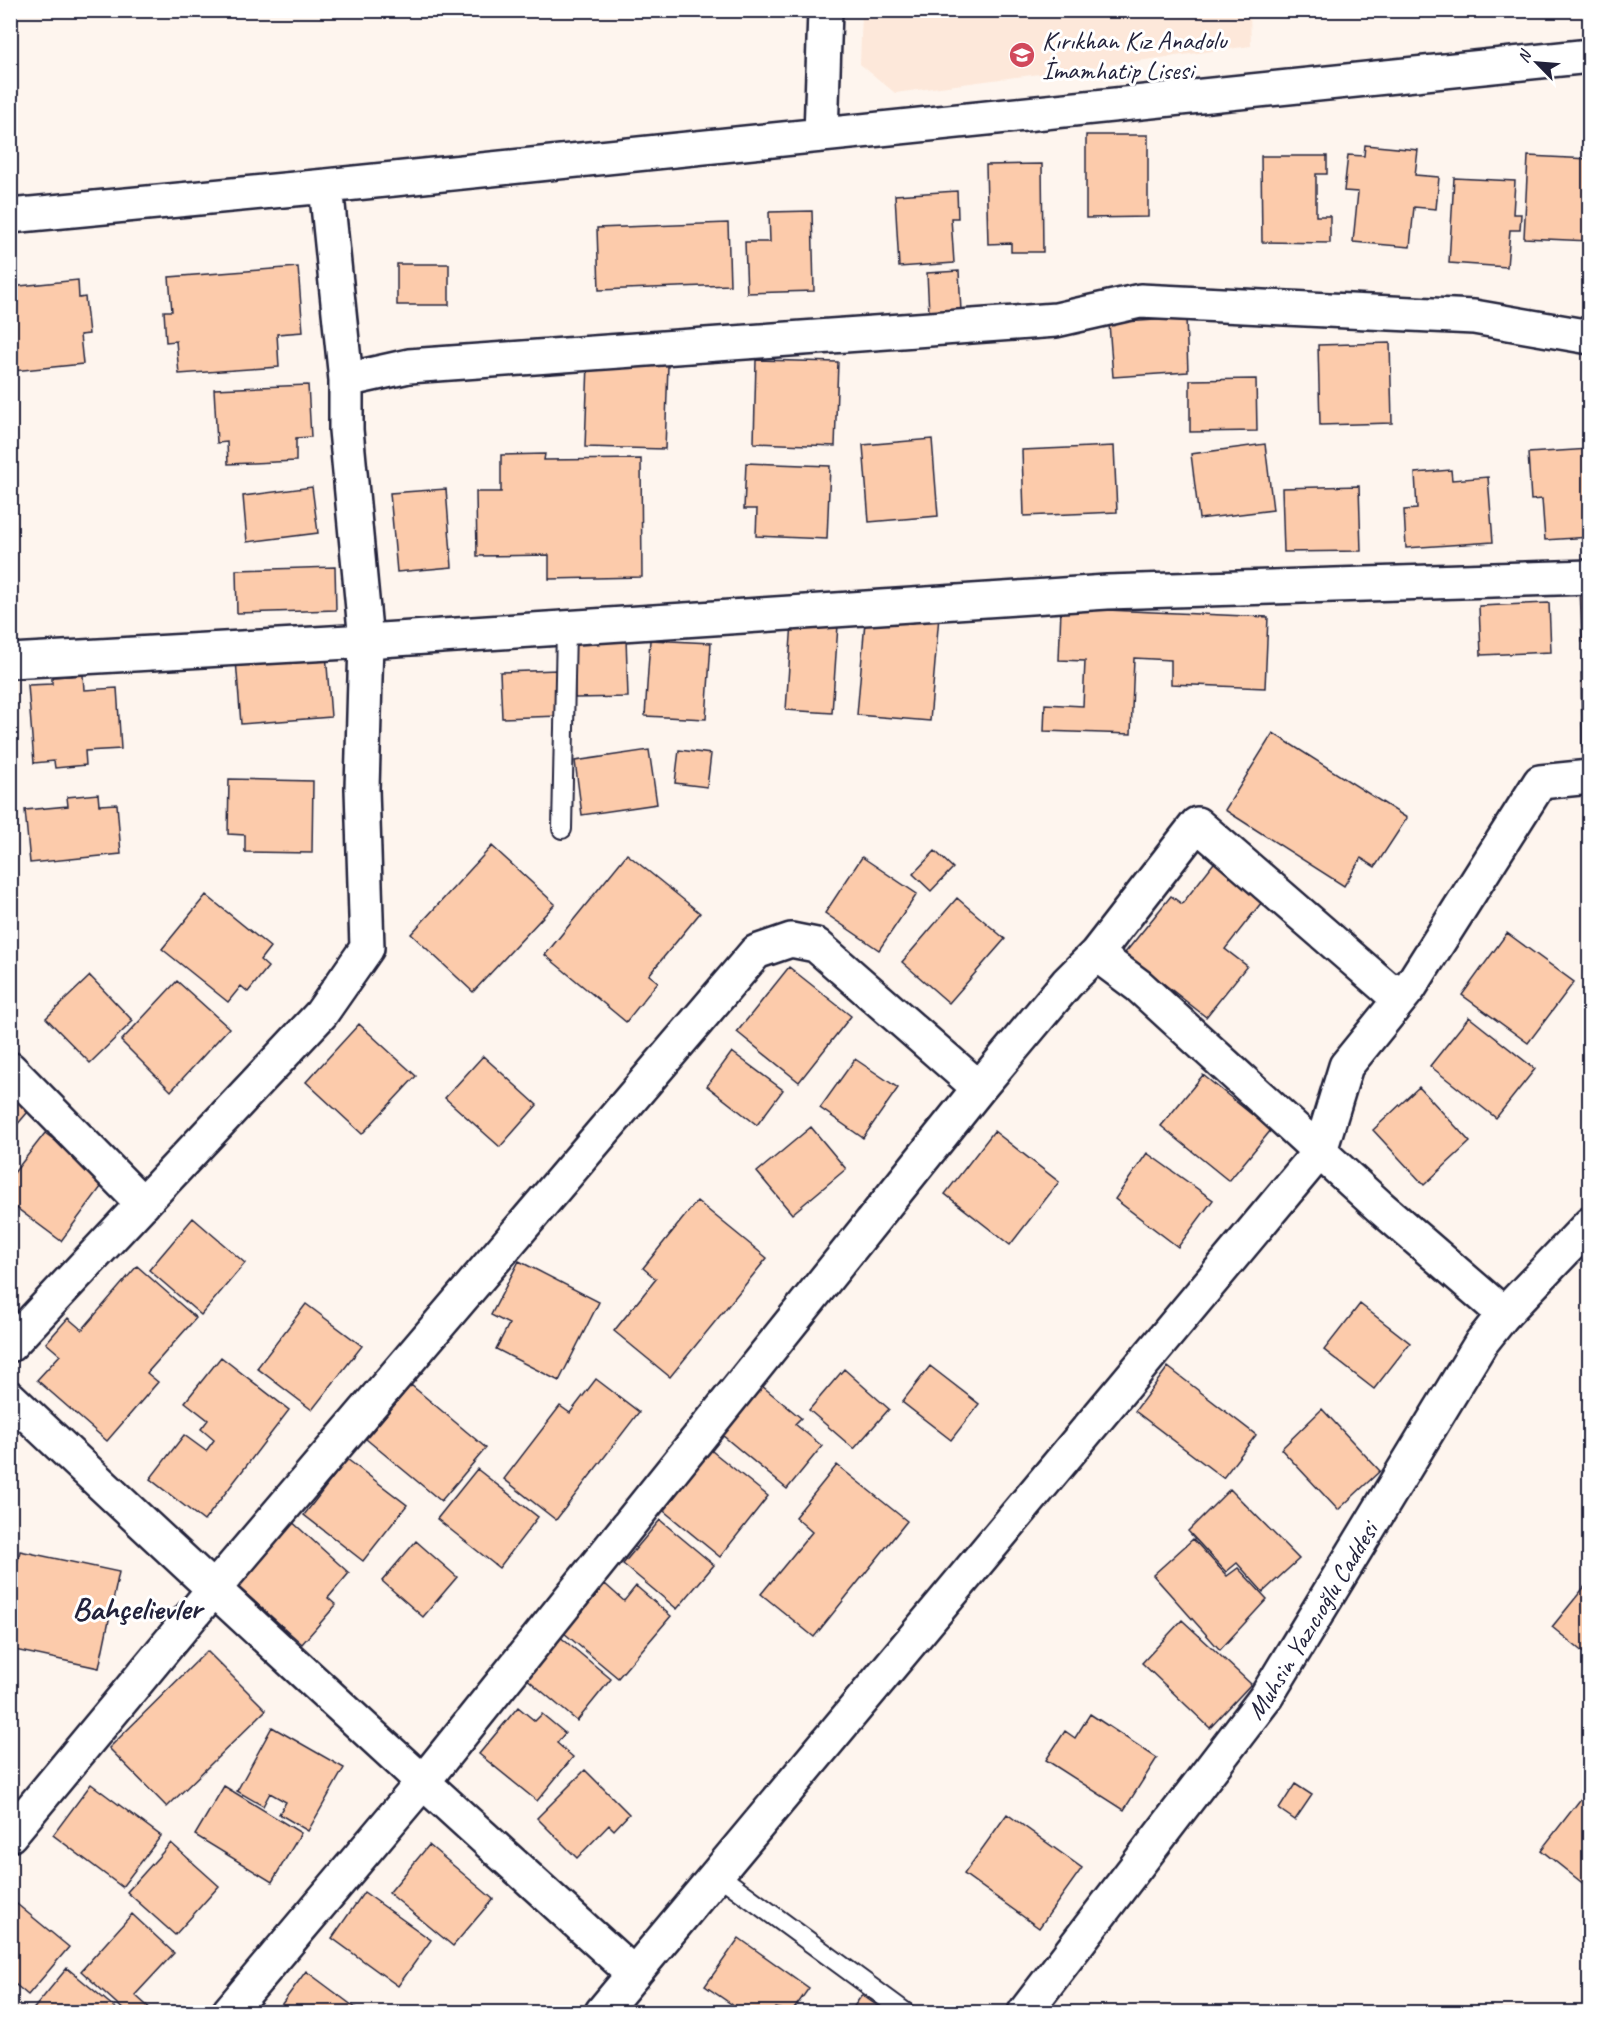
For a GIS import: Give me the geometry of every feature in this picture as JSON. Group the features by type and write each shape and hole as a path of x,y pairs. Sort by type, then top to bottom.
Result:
{"street":[{"path":"821,135 825,10"},
{"path":"10,216 326,186 1590,56"},
{"path":"10,1345 321,1014 367,948 362,789 366,641 346,430 346,380 326,186"},
{"path":"346,380 409,366 1056,320 1140,301 1474,317 1590,338"},
{"path":"10,661 366,641 1107,592 1590,577"},
{"path":"602,2013 1320,1151 1346,1066 1410,987 1540,782 1590,777"},
{"path":"229,2013 422,1783 979,1088 1067,983 1096,954 1197,824 1392,993 1410,987"},
{"path":"10,1835 213,1590 756,952 791,940 816,945 979,1088"},
{"path":"1096,954 1139,986 1379,1206 1504,1314"},
{"path":"10,1069 143,1204"},
{"name":"Muhsin Yazıcıoğlu Caddesi","path":"1025,2013 1266,1697 1481,1343 1504,1314 1590,1224"},
{"path":"10,1398 422,1783 634,1974"}],"lane":[{"path":"562,829 566,628"},
{"path":"717,1874 905,2013"}],"shaded area":[{"name":"Kırıkhan Kız Anadolu İmamhatip Lisesi","path":"862,11 1250,11 1251,46 895,93 860,64"}],"building":[{"path":"1086,135 1148,135 1148,217 1086,218"},
{"path":"1365,145 1418,150 1415,175 1439,177 1436,209 1414,207 1410,247 1353,242 1358,192 1344,191 1348,155 1364,156"},
{"path":"1261,156 1327,156 1327,174 1316,174 1316,216 1330,216 1330,243 1262,242"},
{"path":"1528,156 1590,159 1590,241 1524,238"},
{"path":"1042,164 1043,252 1011,252 1011,243 988,244 986,165"},
{"path":"1454,178 1515,181 1513,214 1521,214 1520,230 1510,230 1507,267 1449,263"},
{"path":"957,191 958,218 951,218 954,263 899,267 895,195"},
{"path":"812,211 814,291 747,293 745,242 770,242 769,212"},
{"path":"728,223 730,285 599,290 597,228"},
{"path":"397,264 449,264 449,305 397,305"},
{"path":"298,267 303,332 277,334 279,367 179,374 176,341 166,342 164,311 172,311 169,277"},
{"path":"959,271 961,312 929,313 927,273"},
{"path":"78,280 79,298 85,297 89,334 80,335 83,364 13,371 10,346 10,287"},
{"path":"1186,318 1188,372 1113,377 1109,323"},
{"path":"1390,343 1392,423 1320,425 1318,345"},
{"path":"756,360 838,362 835,446 754,443"},
{"path":"588,363 668,365 665,449 585,447"},
{"path":"1256,379 1257,431 1190,432 1190,380"},
{"path":"308,385 311,437 296,438 296,461 228,464 227,442 217,443 214,389"},
{"path":"932,439 938,516 869,522 863,445"},
{"path":"1265,444 1273,510 1199,519 1191,454"},
{"path":"1114,446 1117,512 1024,516 1022,450"},
{"path":"1590,449 1590,537 1545,540 1542,499 1531,500 1528,453"},
{"path":"545,454 544,460 641,459 642,577 549,579 549,555 477,556 476,492 501,492 501,455"},
{"path":"746,463 830,466 827,539 756,536 757,509 744,509"},
{"path":"1451,470 1452,480 1488,477 1493,542 1406,548 1404,510 1417,509 1415,473"},
{"path":"1359,486 1361,551 1284,552 1282,488"},
{"path":"312,487 318,533 247,542 243,496"},
{"path":"446,489 452,567 397,572 390,493"},
{"path":"335,567 336,610 237,613 236,570"},
{"path":"1590,585 1590,642 1582,642 1580,586"},
{"path":"1549,603 1551,652 1481,655 1479,606"},
{"path":"1061,608 1268,617 1265,688 1171,684 1171,660 1134,658 1131,734 1044,731 1045,704 1083,706 1085,661 1059,660"},
{"path":"866,610 939,616 930,721 857,715"},
{"path":"792,622 838,625 832,713 786,710"},
{"path":"626,638 628,697 575,698 574,639"},
{"path":"650,640 711,643 706,719 645,716"},
{"path":"326,653 331,717 241,724 236,660"},
{"path":"558,670 560,716 502,718 500,672"},
{"path":"1581,673 1590,673 1590,746 1582,746"},
{"path":"83,675 84,690 117,688 121,749 85,751 86,765 55,768 54,761 34,763 28,685 52,684 52,677"},
{"path":"1273,733 1407,818 1375,867 1361,858 1344,886 1225,810"},
{"path":"649,750 657,804 582,815 575,761"},
{"path":"679,750 711,754 707,787 675,783"},
{"path":"229,779 313,781 312,853 245,852 245,835 228,834"},
{"path":"98,794 99,805 117,804 121,854 30,863 25,810 68,806 67,797"},
{"path":"492,846 555,904 473,992 411,934"},
{"path":"935,851 953,868 931,891 913,874"},
{"path":"627,854 700,913 649,975 658,982 626,1022 545,955"},
{"path":"862,857 917,894 879,950 825,913"},
{"path":"1217,859 1265,898 1225,949 1247,966 1206,1017 1125,953 1171,896 1182,904"},
{"path":"206,895 270,947 260,960 268,967 248,992 241,986 228,1002 162,949"},
{"path":"957,898 1005,939 949,1003 902,962"},
{"path":"1507,933 1574,982 1528,1043 1462,995"},
{"path":"789,967 851,1016 799,1082 737,1032"},
{"path":"90,976 133,1021 90,1063 46,1018"},
{"path":"177,981 229,1028 171,1091 121,1041"},
{"path":"1469,1017 1535,1069 1496,1118 1430,1066"},
{"path":"359,1024 416,1076 362,1134 306,1082"},
{"path":"732,1052 783,1090 757,1125 707,1086"},
{"path":"483,1056 537,1105 500,1147 445,1098"},
{"path":"855,1059 898,1088 863,1138 820,1108"},
{"path":"1203,1075 1271,1130 1229,1181 1161,1126"},
{"path":"10,1087 33,1106 10,1133"},
{"path":"1419,1087 1470,1142 1424,1185 1373,1130"},
{"path":"811,1127 846,1169 792,1214 757,1172"},
{"path":"994,1131 1059,1182 1010,1245 945,1194"},
{"path":"45,1133 107,1179 61,1241 10,1203 10,1178"},
{"path":"1147,1153 1213,1200 1178,1247 1115,1199"},
{"path":"697,1201 767,1258 670,1377 614,1331 656,1279 643,1268"},
{"path":"193,1218 245,1263 201,1315 149,1270"},
{"path":"519,1261 599,1302 559,1381 496,1349 509,1324 491,1315"},
{"path":"137,1266 196,1318 147,1373 158,1382 107,1441 37,1380 60,1355 46,1343 68,1318 82,1330"},
{"path":"306,1304 362,1346 312,1410 257,1368"},
{"path":"1360,1304 1410,1343 1374,1389 1324,1350"},
{"path":"221,1357 289,1410 204,1521 150,1479 184,1435 206,1451 214,1440 201,1429 208,1420 185,1402"},
{"path":"930,1366 979,1404 951,1440 902,1402"},
{"path":"1168,1367 1256,1435 1223,1478 1135,1411"},
{"path":"844,1369 889,1409 854,1449 809,1410"},
{"path":"596,1379 639,1412 556,1520 504,1479 560,1406 570,1413"},
{"path":"411,1385 486,1448 441,1501 366,1439"},
{"path":"762,1386 801,1418 795,1424 822,1446 787,1489 716,1430 742,1398 748,1403"},
{"path":"1322,1409 1380,1471 1338,1510 1281,1449"},
{"path":"702,1443 768,1496 720,1557 654,1503"},
{"path":"347,1459 407,1505 363,1561 304,1515"},
{"path":"837,1465 907,1521 814,1637 761,1594 812,1532 795,1517"},
{"path":"477,1469 538,1517 499,1568 437,1519"},
{"path":"1230,1489 1299,1559 1263,1592 1237,1563 1226,1572 1188,1531"},
{"path":"289,1519 349,1573 328,1598 336,1605 302,1644 234,1583"},
{"path":"660,1520 714,1565 677,1609 623,1564"},
{"path":"1193,1539 1227,1576 1238,1568 1267,1599 1220,1650 1153,1575"},
{"path":"416,1541 457,1577 423,1617 382,1581"},
{"path":"20,1551 119,1572 99,1668 10,1649 10,1594"},
{"path":"1590,1580 1590,1658 1552,1627"},
{"path":"605,1584 624,1601 636,1586 671,1616 618,1678 564,1633"},
{"path":"1182,1620 1251,1684 1210,1728 1142,1663"},
{"path":"553,1631 611,1679 577,1721 519,1672"},
{"path":"207,1651 266,1710 167,1807 109,1748"},
{"path":"518,1707 535,1721 542,1714 565,1733 557,1743 573,1757 537,1801 479,1754"},
{"path":"1090,1714 1157,1758 1124,1810 1046,1760 1065,1731 1075,1738"},
{"path":"272,1727 344,1768 308,1831 279,1814 286,1802 270,1793 263,1806 237,1791"},
{"path":"585,1770 629,1814 614,1830 609,1825 577,1858 537,1818"},
{"path":"91,1784 161,1836 122,1887 53,1835"},
{"path":"1295,1784 1312,1795 1295,1820 1279,1809"},
{"path":"224,1786 301,1833 272,1882 195,1835"},
{"path":"1590,1787 1590,1889 1541,1850"},
{"path":"1007,1814 1082,1868 1039,1928 964,1874"},
{"path":"171,1843 219,1886 175,1935 127,1892"},
{"path":"429,1845 493,1899 453,1946 389,1893"},
{"path":"364,1892 431,1940 398,1986 332,1938"},
{"path":"12,1900 69,1947 28,1995 10,1980 10,1903"},
{"path":"132,1914 174,1953 135,1995 154,2012 126,2012 81,1971"},
{"path":"739,1938 809,1988 792,2012 776,2008 773,2012 743,2012 705,1986"},
{"path":"67,1968 120,2012 31,2012"},
{"path":"306,1971 361,2012 276,2012"},
{"path":"862,1995 886,2012 850,2012"}],"place":[{"name":"Kırıkhan Kız Anadolu İmamhatip Lisesi","path":"1022,55"}],"district":[{"name":"Bahçelievler","path":"137,1608"}]}
